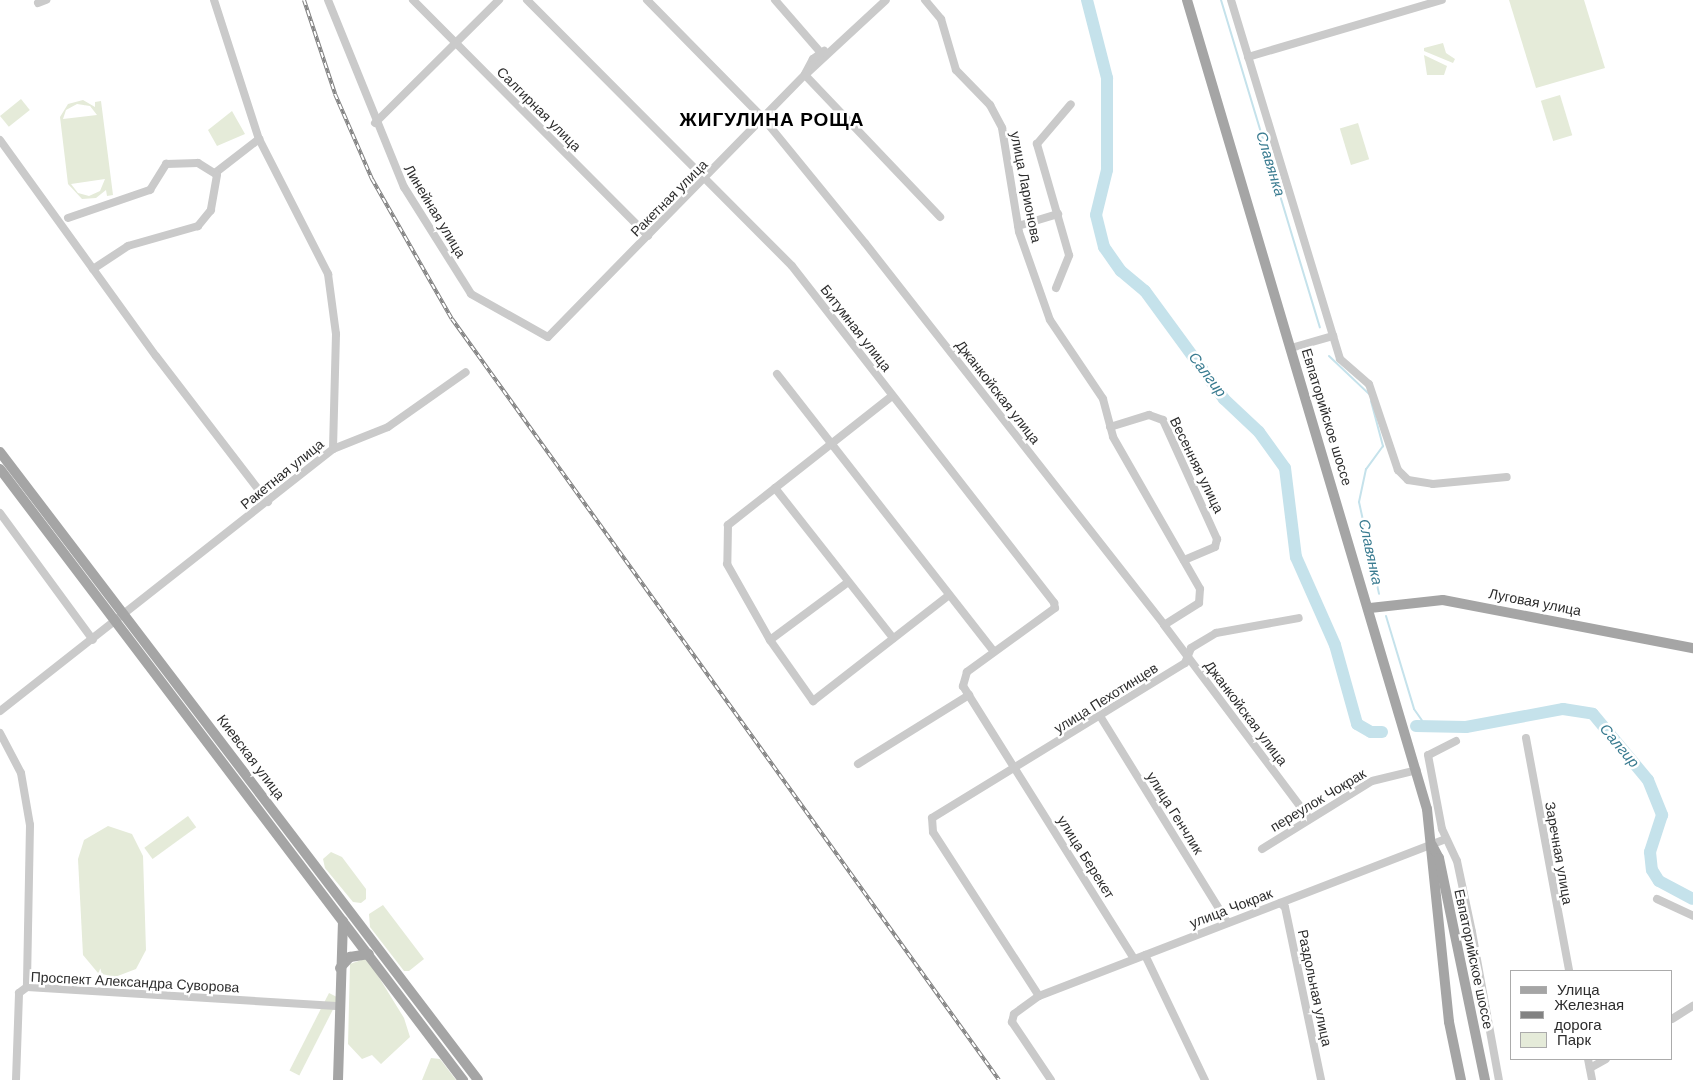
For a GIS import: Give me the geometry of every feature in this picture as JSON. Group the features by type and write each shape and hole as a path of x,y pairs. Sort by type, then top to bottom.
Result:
{"main road":[{"name":"Евпаторийское шоссе","path":"1187,0 1418,770 1432,844 1449,1022 1460,1080"},
{"name":"Киевская улица","path":"0,452 343,921 463,1080"},
{"name":"Киевская улица","path":"0,469 120,618 478,1080"},
{"name":"Луговая улица","path":"1370,608 1443,600 1693,648"},
{"name":"Евпаторийское шоссе","path":"1432,844 1439,858 1486,1080"},
{"path":"338,1080 339,969 343,921"},
{"path":"339,969 350,957 369,954"}],"street":[{"path":"38,3 46,0"},
{"path":"214,0 259,140 328,274 336,334 333,448"},
{"name":"Линейная улица","path":"328,0 375,123 404,187 471,294 548,337"},
{"name":"Салгирная улица","path":"413,0 648,236"},
{"path":"375,123 499,0"},
{"name":"Битумная улица","path":"526,0 792,266 1056,605 993,650 963,681"},
{"name":"Джанкойская улица","path":"647,0 763,118 1164,625 1309,818"},
{"path":"774,0 820,52"},
{"name":"Ракетная улица","path":"548,337 706,180 763,118 831,49 886,0"},
{"name":"улица Ларионова","path":"925,0 941,19 956,70 990,105 1002,128 1018,226 1050,320 1103,399 1110,427 1184,560 1201,600 1164,625"},
{"path":"1231,0 1340,359 1369,384 1402,475 1433,484 1506,476"},
{"path":"1248,57 1442,0"},
{"name":"Ракетная улица","path":"805,75 820,52 831,49"},
{"path":"805,75 940,217"},
{"path":"1056,288 1069,255 1037,144 1071,104"},
{"path":"0,140 93,269 268,502"},
{"path":"93,269 128,246 198,226 212,210 216,174 259,140"},
{"path":"68,218 150,190 166,164 198,163 216,174"},
{"path":"1018,226 1058,214"},
{"path":"1291,348 1333,336"},
{"name":"Ракетная улица","path":"0,711 268,502 333,448 388,427 466,372"},
{"path":"777,374 993,650"},
{"path":"892,396 728,525 725,533 729,568 770,640 809,698 815,701 949,596"},
{"name":"Весенняя улица","path":"1110,427 1149,415 1163,420 1201,497 1217,544 1184,560"},
{"path":"775,488 893,638"},
{"path":"0,513 92,640"},
{"path":"770,640 848,582"},
{"name":"улица Пехотинцев","path":"1039,996 931,822 935,814 1017,768 1185,663 1191,648 1232,627 1299,618"},
{"name":"улица Берекет","path":"963,681 969,695 1017,768 1134,959"},
{"path":"858,764 969,695"},
{"name":"улица Генчлик","path":"1100,716 1228,923"},
{"path":"0,733 21,772 30,825 27,987"},
{"name":"Заречная улица","path":"1526,738 1569,970"},
{"path":"1456,741 1428,755 1446,839 1459,870 1499,1080"},
{"name":"переулок Чокрак","path":"1262,849 1309,818 1372,782 1418,770"},
{"name":"улица Чокрак","path":"1051,1080 1014,1025 1014,1014 1039,996 1446,839"},
{"path":"1657,899 1693,916"},
{"name":"Раздольная улица","path":"1280,903 1285,907 1321,1080"},
{"path":"1145,954 1205,1080"},
{"name":"Проспект Александра Суворова","path":"16,1080 18,993 27,987 340,1006"},
{"path":"1673,1018 1693,1006"},
{"path":"1588,1060 1592,1080"},
{"path":"1590,1068 1604,1060"}],"green space":[{"path":"1509,0 1584,0 1605,68 1536,88"},
{"path":"1443,43 1446,53 1455,59 1453,63 1424,51 1424,48"},
{"path":"1424,55 1447,66 1444,75 1427,75"},
{"path":"1560,95 1572,135 1553,141 1541,101"},
{"path":"21,99 30,110 9,127 0,116"},
{"path":"83,100 95,107 95,102 101,101 113,195 107,196 106,190 96,198 82,199 68,184 60,117 68,104","holes":["77,104 90,106 97,115 63,119 66,110","105,179 100,191 89,196 78,193 71,184"]},
{"path":"232,111 245,134 217,146 208,130"},
{"path":"1358,123 1369,159 1351,165 1340,129"},
{"path":"188,816 196,827 153,859 144,848"},
{"path":"108,826 132,834 143,856 146,950 136,969 115,977 98,973 83,955 78,859 84,840"},
{"path":"331,852 342,857 366,889 366,899 361,903 353,902 325,868 323,859"},
{"path":"383,905 424,959 409,971 404,971 370,927 369,914"},
{"path":"367,958 404,1018 410,1037 381,1064 372,1055 362,1059 348,1044 350,964"},
{"path":"329,993 339,998 299,1076 290,1071"},
{"path":"431,1058 440,1059 456,1080 422,1080"}],"waterway":[{"name":"Салгир","path":"1087,0 1107,78 1107,170 1096,215 1104,247 1121,271 1145,291 1224,399 1259,432 1285,468 1296,557 1335,645 1357,724 1371,732 1382,732"},
{"name":"Славянка","path":"1221,0 1320,327"},
{"name":"Славянка","path":"1329,356 1369,394"},
{"name":"Славянка","path":"1371,401 1383,446 1366,469 1359,502 1379,594"},
{"name":"Славянка","path":"1386,616 1414,709 1426,726"},
{"name":"Салгир","path":"1416,726 1466,727 1563,709 1593,714 1648,780 1662,815 1650,852 1652,870 1659,881 1693,899"}],"railway":[{"path":"304,0 335,94 372,179 452,319 999,1080"}],"district":[{"name":"ЖИГУЛИНА РОЩА","path":"772,120"}]}
